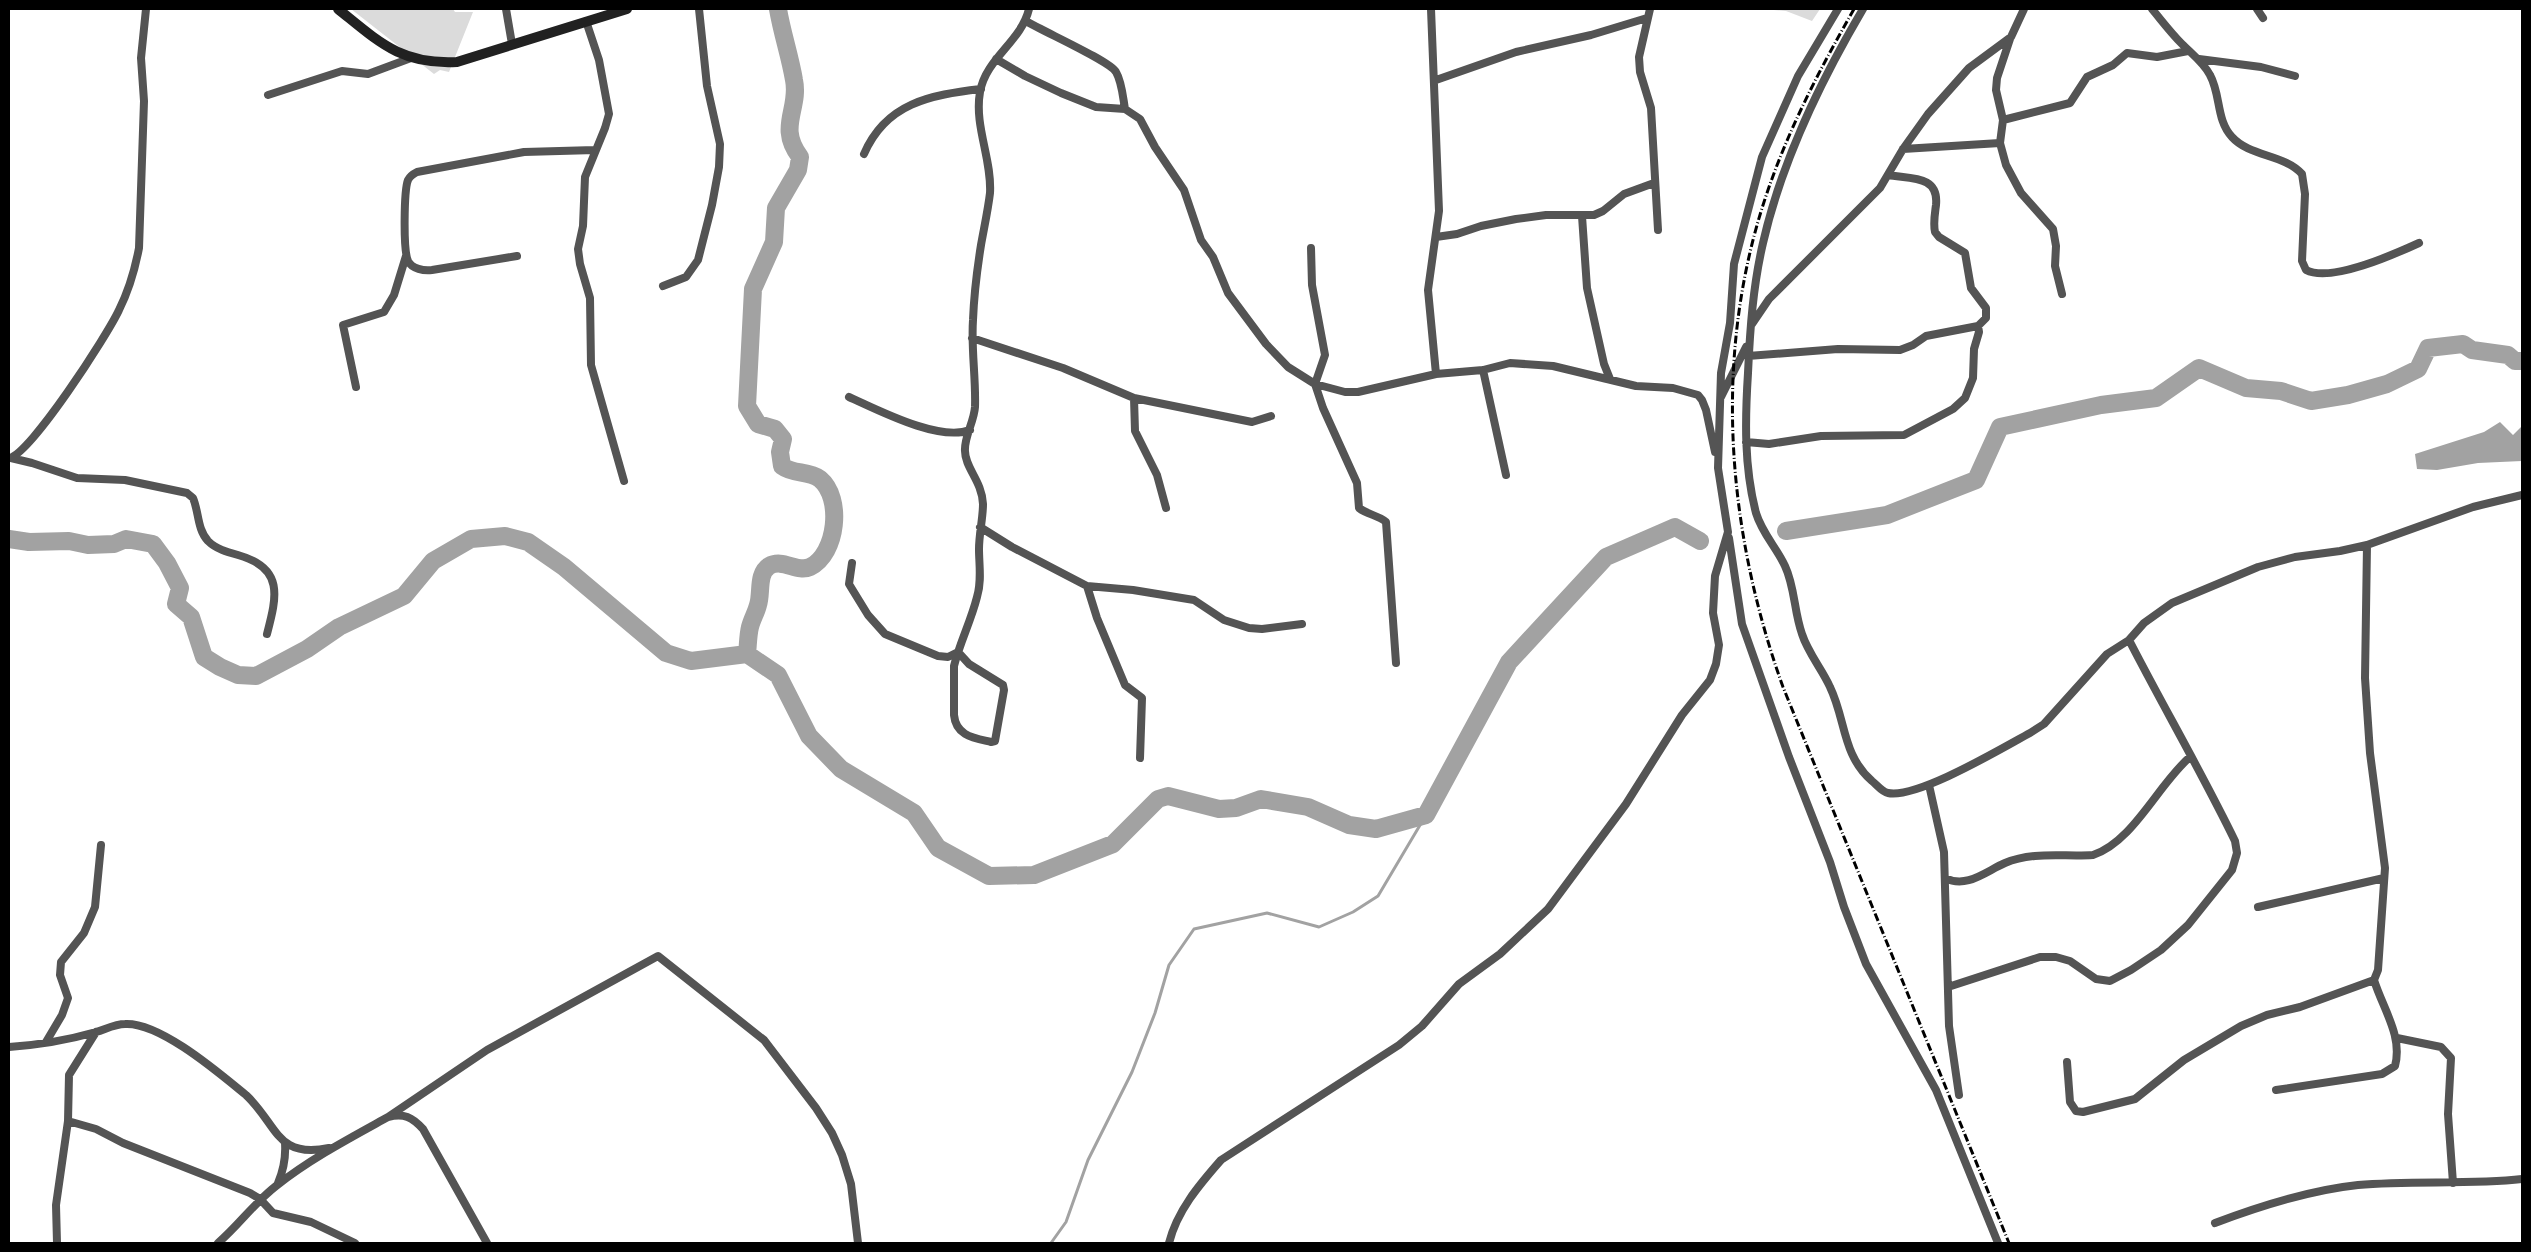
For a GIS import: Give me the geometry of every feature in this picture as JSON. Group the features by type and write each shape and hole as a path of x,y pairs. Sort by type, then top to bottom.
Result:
{"street":[{"path":"9,458 23,451 36,436 79,375 119,311 136,264 140,239 144,101 141,53 146,9"},
{"path":"338,9 377,41 411,58 434,63 457,62 612,11 627,9"},
{"path":"506,9 512,44"},
{"path":"663,286 686,276 698,260 712,205 719,161 720,144 707,86 699,9"},
{"path":"958,652 969,664 1003,685 1003,700 995,740 991,742 965,735 955,721 954,666 958,652 977,597 980,579 980,527 983,505 982,492 965,456 964,448 975,407 972,338 976,281 990,192 978,112 981,89 996,59 1019,34 1026,22 1029,9"},
{"path":"1431,9 1436,80 1436,163 1440,193 1428,290 1436,374"},
{"path":"1650,9 1639,57 1640,72 1651,108 1658,230"},
{"path":"1718,468 1721,373 1730,323 1734,264 1756,176 1792,89 1838,9"},
{"path":"1863,9 1812,106 1779,186 1762,245 1748,343 1745,404 1746,442 1751,485 1761,529 1785,566 1802,635 1832,689 1850,753 1863,773 1887,793 1906,792 1929,786 2044,724 2107,654 2129,640 2144,622 2172,603 2238,574 2295,557 2367,545 2473,507 2522,495"},
{"path":"2024,9 2011,37 1997,84 1998,102 2003,120 2000,143 2006,165 2021,194 2053,229 2056,246 2055,266 2062,294"},
{"path":"2152,9 2211,77 2223,122 2232,138 2248,148 2291,165 2302,174 2305,194 2302,261 2306,270 2315,273 2345,270 2373,264 2419,243"},
{"path":"2257,9 2263,18"},
{"path":"1436,80 1516,52 1590,35 1647,18"},
{"path":"586,21 599,60 608,106 607,122 585,177 583,226 578,249 580,264 590,298 591,365 624,481"},
{"path":"1026,22 1106,62 1116,71 1125,109"},
{"path":"1750,328 1769,299 1880,188 1928,114 1969,68 2011,37"},
{"path":"2003,120 2070,103 2087,78 2113,65 2127,53 2158,57 2188,51"},
{"path":"268,95 342,71 368,74 411,58"},
{"path":"2196,58 2213,63 2261,67 2295,76"},
{"path":"996,59 1025,76 1096,107 1125,109 1140,119 1155,147 1184,190 1201,240 1213,257 1234,302 1282,362 1315,384 1334,390 1358,392 1436,374 1483,370 1510,363 1527,363 1553,366 1636,386 1673,388 1698,395 1706,410 1718,468 1742,624 1789,757 1830,862 1844,907 1866,964 1936,1090 1998,1243"},
{"path":"864,154 874,135 899,109 922,100 955,92 981,89"},
{"path":"1904,149 2000,143"},
{"path":"356,387 344,325 384,312 394,295 406,254 406,187 411,175 417,172 524,152 595,150"},
{"path":"1748,356 1838,349 1900,350 1934,334 1978,326 1986,318 1988,313 1971,288 1968,257 1965,252 1938,237 1935,232 1936,190 1924,181 1888,175"},
{"path":"1436,237 1457,234 1491,223 1516,218 1594,214 1603,211 1624,194 1654,183"},
{"path":"1582,216 1587,288 1604,364 1610,379"},
{"path":"1311,248 1312,285 1325,355 1315,384 1323,408 1357,483 1359,508 1379,516 1386,522 1396,663"},
{"path":"406,254 412,266 425,271 517,256"},
{"path":"1746,442 1769,444 1821,436 1904,435 1953,409 1965,398 1973,378 1974,349 1979,332 1978,326"},
{"path":"972,338 1063,368 1134,398 1252,422 1271,416"},
{"path":"1720,401 1748,343"},
{"path":"1483,370 1506,475"},
{"path":"849,397 917,424 956,434 970,430"},
{"path":"1134,398 1136,430 1157,475 1166,508"},
{"path":"9,458 32,463 77,478 125,480 187,493 193,498 200,526 209,542 218,549 257,562 267,570 274,581 273,610 268,634"},
{"path":"980,527 1087,586 1133,590 1194,600 1224,620 1249,628 1262,629 1302,624"},
{"path":"1169,1243 1173,1227 1183,1209 1205,1178 1221,1160 1399,1045 1422,1026 1459,984 1500,954 1548,909 1626,804 1682,715 1710,680 1716,664 1719,644 1713,613 1715,576 1728,532"},
{"path":"2276,1090 2382,1074 2394,1066 2398,1055 2397,1038 2374,980 2378,970 2385,868 2370,753 2365,678 2367,545"},
{"path":"852,563 849,584 868,615 885,634 938,656 948,657 958,652"},
{"path":"1087,586 1125,685 1142,698 1139,729 1140,758"},
{"path":"1948,987 2040,957 2056,957 2070,961 2096,979 2110,981 2160,950 2188,925 2232,870 2237,853 2235,841 2129,640"},
{"path":"1945,878 1960,882 1970,880 2020,857 2093,856 2104,852 2137,820 2176,768 2191,756"},
{"path":"1929,786 1944,852 1949,1026 1959,1095"},
{"path":"46,1042 62,1015 68,998 60,974 61,962 84,933 95,906 101,845"},
{"path":"2258,907 2384,878"},
{"path":"218,1243 235,1229 260,1199 277,1184 333,1147 388,1117 487,1050 658,956 764,1040 816,1108 832,1133 847,1169 857,1223 858,1243"},
{"path":"2067,1062 2070,1102 2076,1111 2082,1112 2122,1104 2135,1099 2184,1060 2241,1026 2374,980"},
{"path":"9,1047 96,1032 128,1023 142,1026 168,1037 246,1094 258,1106 285,1144 286,1156 283,1172 277,1184"},
{"path":"57,1243 56,1205 68,1121 69,1074 96,1032"},
{"path":"2397,1038 2440,1047 2451,1058 2448,1114 2453,1183"},
{"path":"388,1117 404,1115 414,1119 423,1129 487,1243"},
{"path":"68,1121 96,1129 123,1143 260,1199 273,1213 311,1222 355,1243"},
{"path":"285,1144 302,1151 333,1147"},
{"path":"2215,1223 2320,1191 2358,1185 2482,1183 2522,1179"}],"shaded area":[{"path":"351,9 453,9 455,12 473,12 449,72 440,70 434,74"},
{"path":"1761,9 1820,9 1812,21 1786,11"},
{"path":"2500,422 2513,435 2522,426 2522,461 2478,463 2437,470 2417,469 2415,454 2484,432"}],"waterway":[{"path":"747,654 750,627 758,605 761,579 765,569 774,564 785,564 800,568 810,567 819,560 826,550 834,525 832,499 827,488 815,476 791,471 782,466 780,452 783,439 775,429 758,424 747,406 753,289 774,242 776,208 798,170 800,157 793,146 790,136 795,90 778,9"},
{"path":"1786,531 1887,515 1976,480 2000,427 2101,405 2156,398 2199,368 2246,388 2281,391 2311,401 2348,395 2387,384 2418,369 2428,348 2463,344 2472,350 2508,355 2515,361 2522,361"},
{"path":"9,539 29,542 69,541 88,545 114,544 126,539 153,544 167,563 180,588 176,604 191,617 204,657 238,675 256,676 307,649 339,627 404,596 433,561 471,539 505,536 528,542 564,567 666,653 691,661 747,654 778,675 809,736 841,769 914,813 938,848 989,876 1034,875 1113,844 1158,799 1168,796 1219,809 1236,808 1261,799 1308,807 1349,825 1376,829 1426,815 1509,662 1606,557 1675,527 1700,541"},
{"path":"1051,1243 1066,1222 1088,1160 1132,1072 1155,1013 1169,965 1194,929 1267,913 1319,927 1353,912 1378,896 1426,815"}],"railway":[{"path":"1854,9 1818,75 1786,143 1768,190 1750,251 1739,314 1733,377 1733,440 1738,503 1749,565 1764,627 1783,687 2009,1243"}]}
